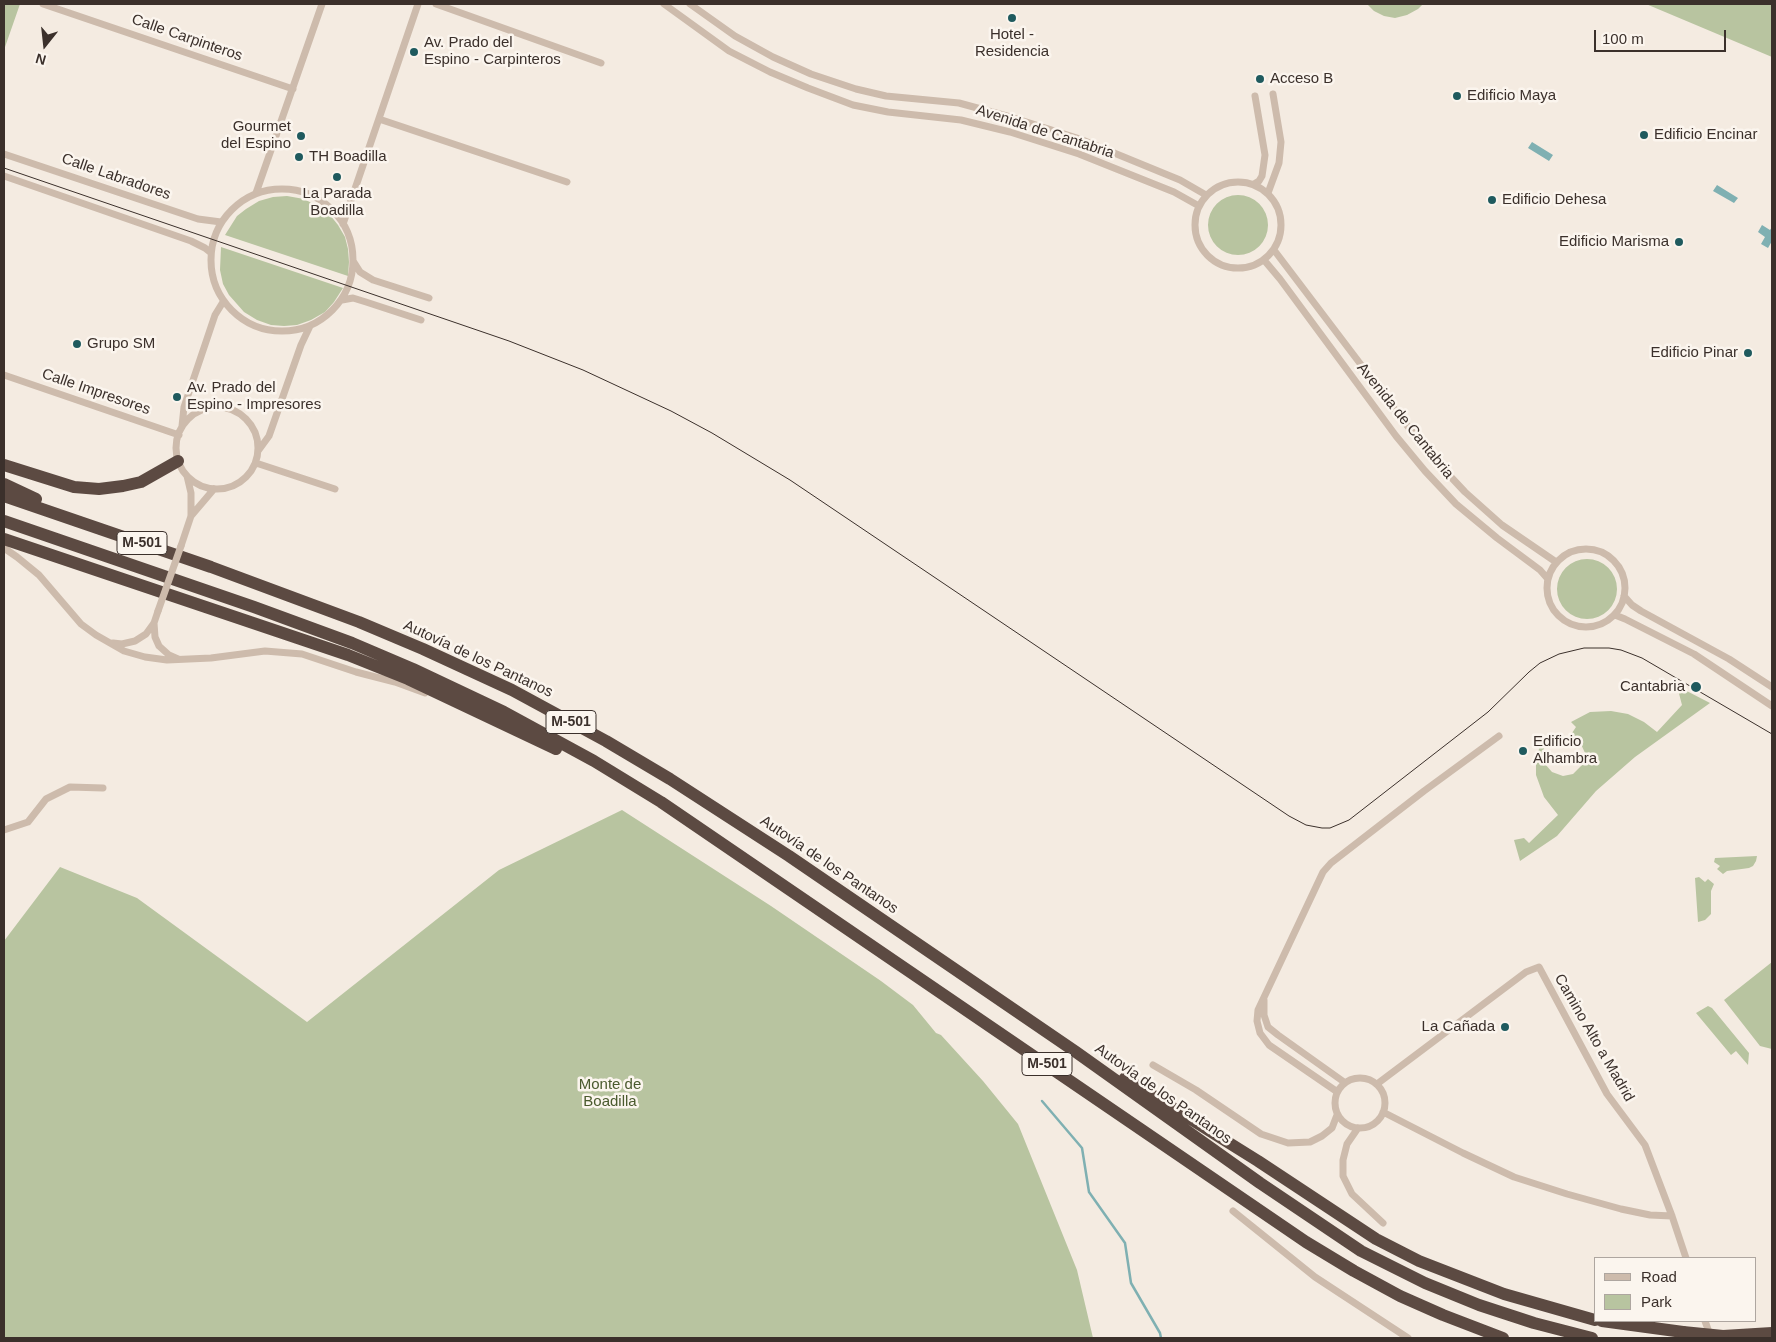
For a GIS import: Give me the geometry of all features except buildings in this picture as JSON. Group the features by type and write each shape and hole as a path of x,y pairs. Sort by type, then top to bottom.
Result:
{"highway":[{"path":"4,465 74,487 99,489 141,482 178,462"},
{"path":"4,484 54,507 74,519"},
{"name":"Autovía de los Pantanos","path":"4,496 246,579 359,622 512,690 606,741 670,779 788,856 1076,1052 1260,1183 1361,1251 1425,1283 1479,1305 1534,1323 1592,1338"},
{"name":"M-501","path":"4,521 254,606 352,643 413,669 504,712 594,761 661,802 851,930 1306,1242 1400,1296 1498,1338"},
{"path":"4,539 348,655 408,679 591,766 609,771"},
{"path":"1076,1052 1094,1059 1174,1108 1376,1239 1419,1260 1504,1294 1594,1320"},
{"path":"1609,1322 1717,1337 1754,1338"},
{"path":"1717,1337 1772,1334"}],"street":[{"name":"Calle Carpinteros","path":"43,4 293,89"},
{"path":"256,193 322,4"},
{"path":"343,224 418,4"},
{"path":"436,4 601,63"},
{"name":"Avenida de Cantabria","path":"664,4 730,51 770,72 853,105 888,112 961,120 1010,132 1080,154 1174,192 1199,206"},
{"name":"Avenida de Cantabria","path":"690,4 735,36 773,57 811,74 856,89 886,96 959,104 1014,118 1080,139 1180,180 1206,195"},
{"path":"1268,193 1279,163 1281,142 1273,94"},
{"path":"1254,184 1262,176 1265,155 1256,96"},
{"path":"378,119 567,182"},
{"name":"Calle Labradores","path":"4,154 198,219 221,222"},
{"path":"4,176 191,241 210,252"},
{"path":"1241,181 1254,184 1268,193 1278,206 1282,222 1280,238 1274,250 1264,260 1249,267 1230,268 1216,262 1204,252 1197,240 1194,225 1199,206 1206,195 1215,187 1227,182 1241,181"},
{"path":"281,189 305,193 327,205 343,224 351,242 353,261 350,282 342,300 328,315 310,326 287,332 262,329 240,319 223,302 212,278 210,252 214,235 221,222 236,205 256,193 281,189"},
{"name":"Avenida de Cantabria","path":"1274,250 1434,459 1465,492 1502,525 1556,562"},
{"name":"Avenida de Cantabria","path":"1264,260 1396,436 1425,471 1456,504 1540,570 1547,578"},
{"path":"353,261 360,272 373,280 429,298"},
{"path":"342,300 353,298 422,320"},
{"path":"109,642 122,644 135,641 146,634 154,623 181,546 191,516 191,493 187,476 178,462 176,448 182,427 184,407 216,315 223,302"},
{"path":"258,451 269,436 300,345 310,326"},
{"name":"Calle Impresores","path":"4,375 179,435"},
{"path":"182,427 198,412 214,408 235,412 248,421 256,435 258,451 256,463 251,472 234,485 225,489 200,486 187,476"},
{"path":"256,463 335,489"},
{"path":"191,516 214,489"},
{"path":"4,548 40,575 81,624 124,651 145,657 167,660 211,658 264,651 302,654 356,672 395,682 500,722"},
{"path":"1591,549 1609,556 1621,571 1625,586 1624,596 1619,609 1602,624 1590,627 1578,627 1565,622 1554,612 1546,589 1547,578 1556,562 1573,551 1591,549"},
{"path":"1624,596 1632,605 1729,659 1772,687"},
{"path":"1614,615 1625,618 1694,654 1772,706"},
{"path":"154,623 155,637 159,646 169,655 180,660"},
{"path":"1336,1092 1269,1045 1260,1033 1257,1021 1258,1010 1323,872 1331,863 1424,791 1499,736"},
{"path":"4,830 28,822 46,799 70,787 103,788"},
{"name":"Camino Alto a Madrid","path":"1377,1084 1526,972 1538,967 1607,1094 1645,1145 1686,1257"},
{"path":"1264,999 1264,1015 1268,1027 1344,1082"},
{"path":"1153,1065 1196,1090 1261,1134 1288,1143 1310,1142 1322,1136 1332,1128 1337,1115"},
{"path":"1364,1077 1377,1084 1382,1090 1385,1101 1383,1112 1371,1126 1358,1128 1346,1124 1337,1115 1334,1104 1336,1092 1344,1082 1364,1077"},
{"path":"1383,1112 1462,1153 1514,1177 1621,1209 1650,1215 1672,1216"},
{"path":"1358,1128 1347,1144 1343,1160 1343,1176 1352,1194 1383,1223"},
{"path":"1233,1212 1315,1276 1408,1338"},
{"path":"1706,1322 1717,1337"}],"green space":[{"path":"4,4 20,4 4,50"},
{"path":"1367,4 1423,4 1407,15 1395,18 1384,16 1374,11"},
{"path":"1646,4 1772,4 1772,57"},
{"path":"1232,195 1244,195 1260,203 1266,213 1268,225 1266,237 1260,247 1244,255 1232,255 1216,247 1208,231 1208,219 1216,203"},
{"path":"287,196 304,199 319,207 330,215 338,225 345,237 348,249 348,276 225,235 237,216 246,209 259,201"},
{"path":"221,247 343,288 325,312 311,320 297,325 271,325 257,320 244,312 229,295 223,284 220,270"},
{"path":"1581,559 1593,559 1609,567 1615,577 1617,589 1615,601 1609,611 1593,619 1581,619 1565,611 1557,595 1557,583 1565,567"},
{"path":"1677,686 1710,703 1635,757 1596,791 1557,836 1520,861 1514,840 1524,838 1529,843 1558,815 1544,797 1536,775 1536,758 1545,736 1549,740 1544,747 1545,764 1552,772 1563,776 1573,774 1582,765 1585,753 1580,742 1570,736 1576,727 1571,722 1590,712 1611,711 1628,714 1644,722 1657,732 1682,705"},
{"name":"Monte de Boadilla","path":"622,810 771,906 913,1005 936,1033 941,1035 983,1081 1018,1124 1077,1270 1093,1338 4,1338 4,941 60,867 137,898 307,1022 499,870"},
{"path":"1757,856 1753,866 1727,871 1723,874 1717,869 1720,866 1714,862 1715,858"},
{"path":"1699,877 1705,882 1708,879 1714,884 1711,891 1711,914 1705,920 1698,922 1695,878"},
{"path":"1772,962 1772,1049 1760,1046 1724,1000"},
{"path":"1708,1006 1712,1008 1749,1053 1748,1065 1736,1051 1731,1055 1696,1013"}],"water":[{"path":"1532,142 1553,155 1549,161 1528,148"},
{"path":"1717,185 1738,198 1734,203 1713,191"},
{"path":"1762,225 1770,230 1772,227 1772,241 1768,248 1761,244 1765,237 1758,232"}],"waterway":[{"path":"1042,1101 1082,1148 1089,1192 1125,1243 1131,1283 1160,1333 1161,1338"}],"tram line":[{"path":"4,168 509,341 583,370 671,411 712,433 790,480 1289,816 1306,825 1330,828 1349,820 1488,712 1540,663 1559,654 1584,648 1621,650 1642,658 1772,734"}],"place":[{"name":"Hotel - Residencia","path":"1012,18"},
{"name":"Av. Prado del Espino - Carpinteros","path":"414,52"},
{"name":"Acceso B","path":"1260,79"},
{"name":"Edificio Maya","path":"1457,96"},
{"name":"Edificio Encinar","path":"1644,135"},
{"name":"Gourmet del Espino","path":"301,136"},
{"name":"TH Boadilla","path":"299,157"},
{"name":"La Parada Boadilla","path":"337,177"},
{"name":"Edificio Dehesa","path":"1492,200"},
{"name":"Edificio Marisma","path":"1679,242"},
{"name":"Grupo SM","path":"77,344"},
{"name":"Edificio Pinar","path":"1748,353"},
{"name":"Av. Prado del Espino - Impresores","path":"177,397"},
{"name":"Cantabria","path":"1696,687"},
{"name":"Edificio Alhambra","path":"1523,751"},
{"name":"La Cañada","path":"1505,1027"}]}
